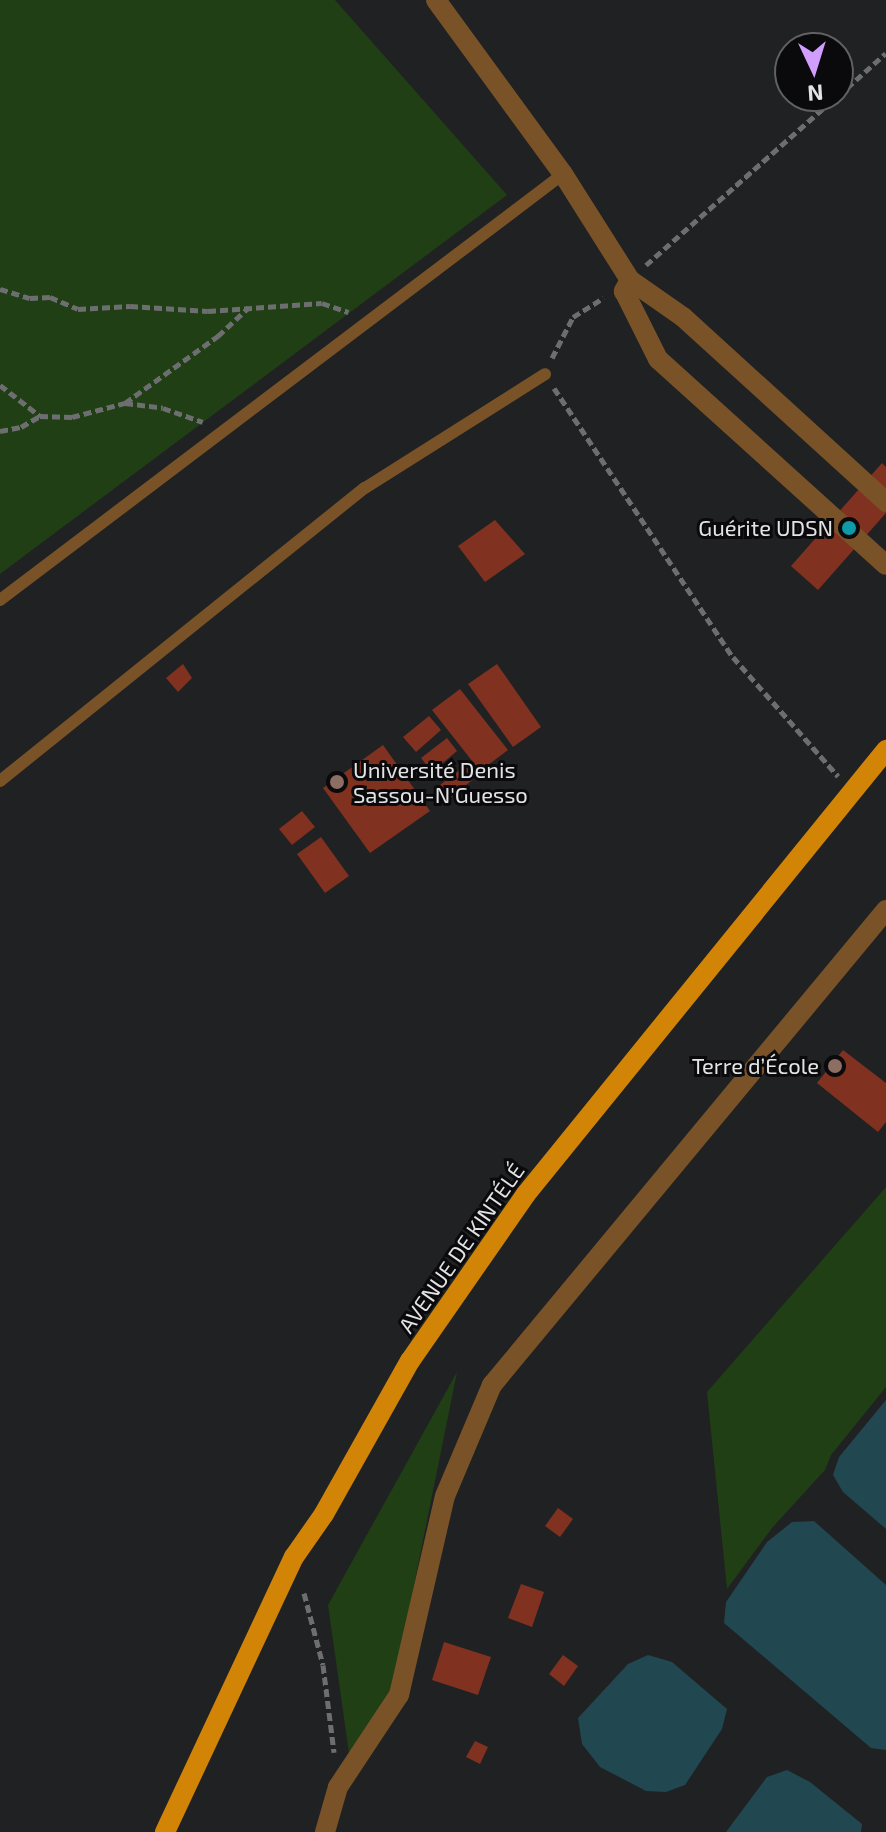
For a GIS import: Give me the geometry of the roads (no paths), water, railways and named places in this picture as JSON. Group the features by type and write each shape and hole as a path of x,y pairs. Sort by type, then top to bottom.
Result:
{"main road":[{"name":"AVENUE DE KINTÉLÉ","path":"165,1832 294,1557 324,1514 410,1361 484,1250 886,750"}],"street":[{"path":"436,0 563,174 630,280 683,317 886,502"},
{"path":"630,280 624,291 658,359 886,565"},
{"path":"325,1832 338,1787 399,1695 445,1496 492,1385 886,910"}],"lane":[{"path":"0,600 563,174"},
{"path":"0,781 365,488 545,374"}],"water":[{"path":"886,1400 886,1529 843,1492 833,1475 839,1457"},
{"path":"814,1521 886,1585 886,1750 871,1748 724,1623 726,1602 767,1542 792,1522"},
{"path":"648,1655 672,1662 727,1709 722,1729 685,1785 666,1792 646,1791 600,1767 582,1744 578,1718 628,1664"},
{"path":"787,1770 810,1782 862,1824 861,1832 726,1832 767,1777"}],"place":[{"name":"Guérite UDSN","path":"849,528"},
{"name":"Université Denis Sassou-N'Guesso","path":"337,782"},
{"name":"Terre d’École","path":"835,1066"}]}
